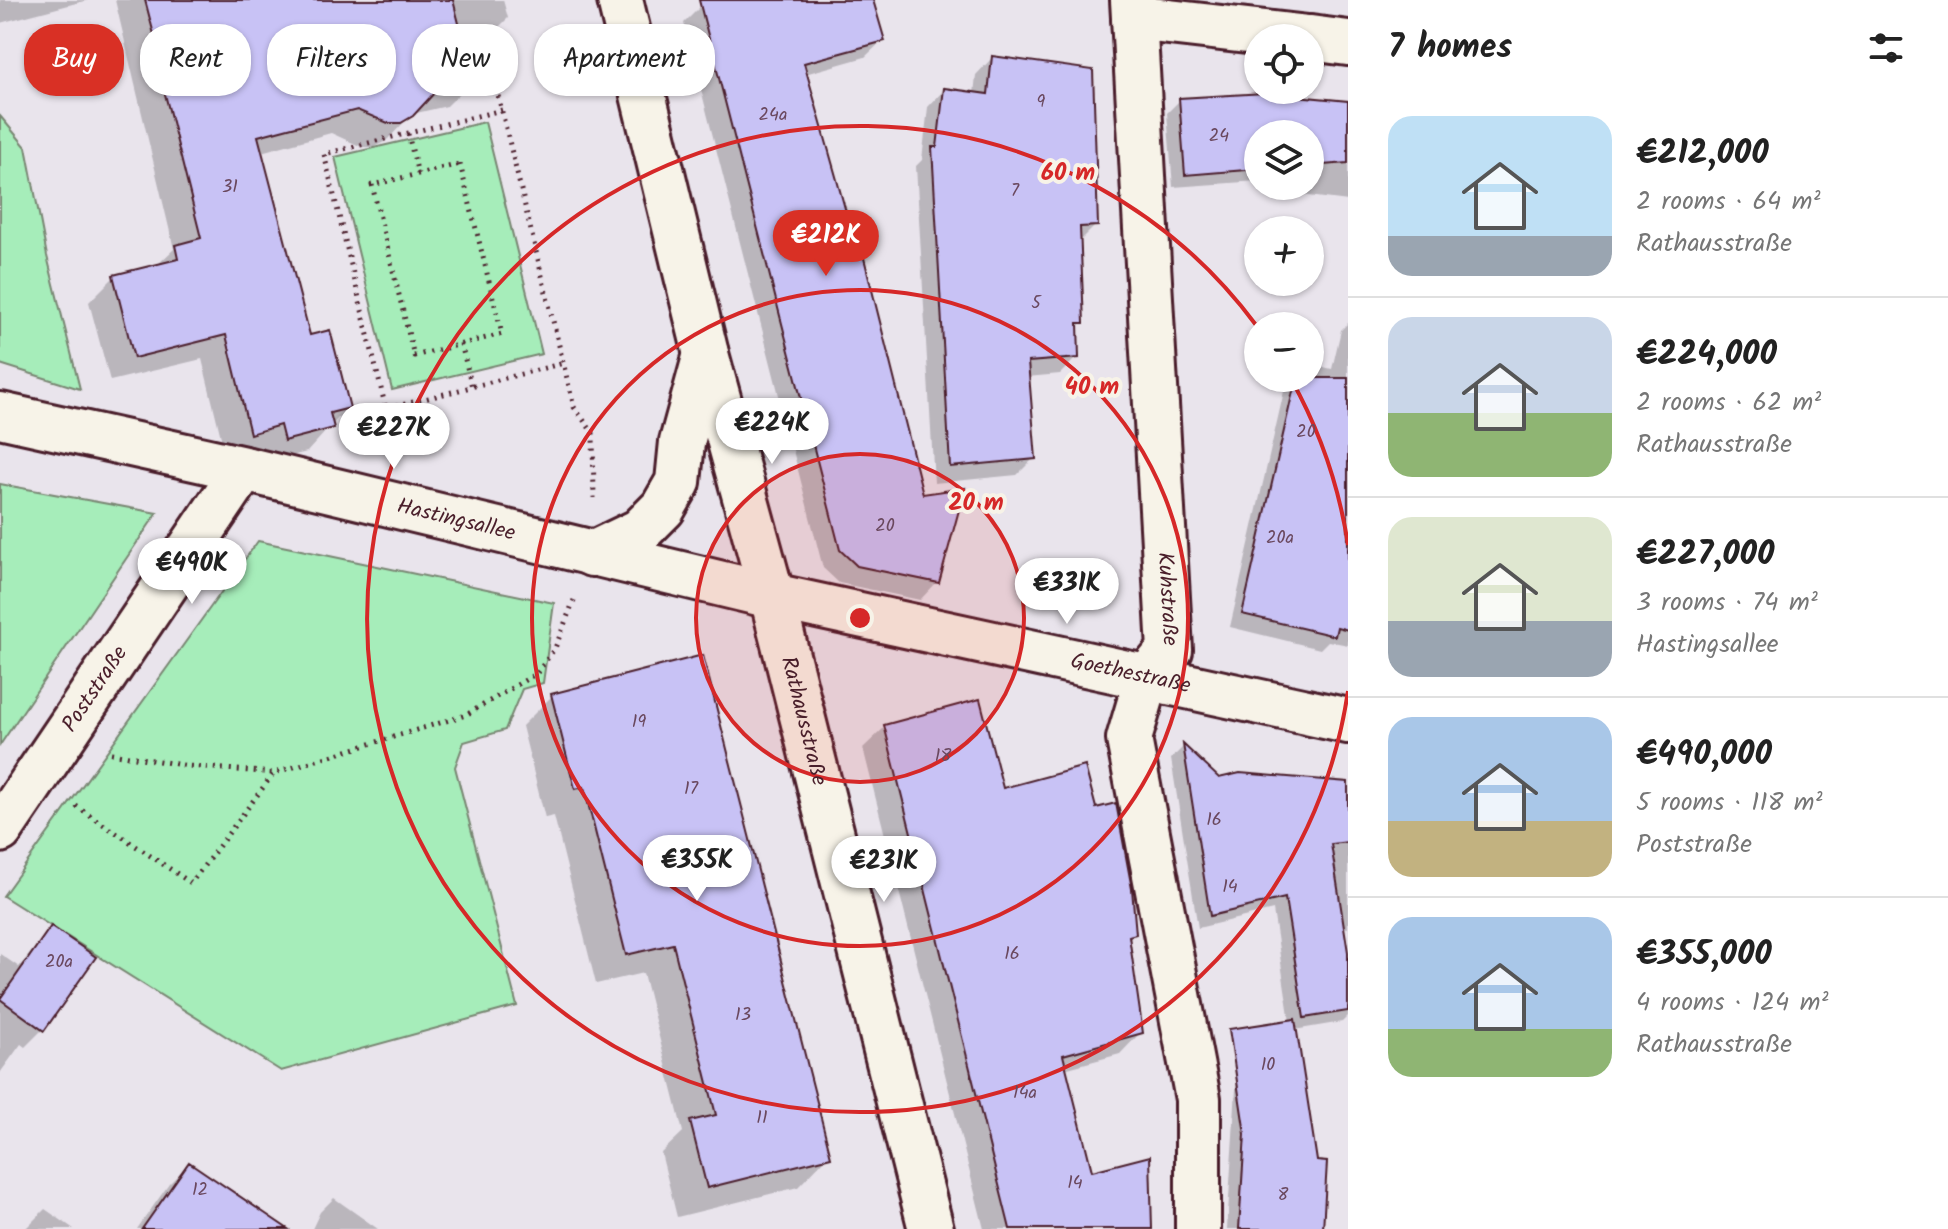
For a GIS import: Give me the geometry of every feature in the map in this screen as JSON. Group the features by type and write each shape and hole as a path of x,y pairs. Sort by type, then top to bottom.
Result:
{"street":[{"name":"Rathausstraße","path":"620,0 706,354 772,596 931,1229"},
{"path":"1134,9 1244,27"},
{"name":"Kuhstraße","path":"1134,9 1170,650 1147,678 1129,739 1198,1099 1198,1229"},
{"path":"1324,40 1348,43"},
{"name":"Rathausstraße","path":"592,554 640,531 663,508 678,482 682,442 706,354"},
{"name":"Hastingsallee","path":"0,415 244,469 772,596"},
{"name":"Poststraße","path":"0,830 244,469"},
{"name":"Goethestraße","path":"772,596 1348,721"}],"path":[{"path":"59,743 188,766 274,773 466,715 537,673 555,648 592,554 596,453 593,433 574,407 498,96"},
{"path":"502,110 324,154 386,409 564,363"},
{"path":"408,134 418,174"},
{"path":"460,164 502,334 461,344 414,356 372,185 460,164"},
{"path":"461,344 472,387"},
{"path":"35,779 191,883 274,773"}],"green space":[{"path":"0,116 26,147 47,256 80,389 0,364"},
{"path":"485,122 542,354 392,390 335,157"},
{"path":"0,484 157,513 0,745"},
{"path":"258,541 554,603 543,683 522,689 505,730 464,742 455,767 517,1006 281,1071 3,896"}],"building":[{"path":"145,0 453,0 459,24 412,24 412,96 431,96 413,116 401,123 388,123 357,110 258,136 310,335 330,330 350,408 330,413 334,428 284,441 280,425 250,434 226,335 134,358 113,275 178,259 175,245 201,238 166,96 251,96 251,24 151,24"},
{"path":"699,0 873,0 885,41 804,63 855,244 860,242 923,494 965,488 939,583 857,566 840,550 715,62 715,24 705,24"},
{"path":"992,56 1093,70 1098,226 1080,227 1084,323 1078,323 1079,358 1028,362 1036,459 950,467 932,147 937,147 944,88 988,94"},
{"path":"1244,94 1244,104 1324,104 1324,99 1348,101 1348,163 1324,165 1324,120 1244,120 1244,170 1185,175 1179,98"},
{"path":"1324,378 1348,378 1348,630 1337,627 1335,636 1242,614 1293,392 1324,392"},
{"path":"703,655 831,1157 707,1188 690,1121 716,1115 673,944 626,955 584,787 575,789 551,694"},
{"path":"980,699 1003,788 1085,766 1096,808 1116,803 1132,889 1136,934 1129,936 1143,1033 1063,1055 1092,1171 1150,1156 1152,1229 1010,1229 884,725"},
{"path":"1183,744 1219,778 1240,773 1348,782 1348,842 1331,844 1348,952 1348,1011 1304,1018 1285,898 1210,916"},
{"path":"51,926 96,957 44,1031 0,999"},
{"path":"1295,1019 1317,1161 1327,1162 1323,1229 1239,1229 1245,1134 1229,1029"},
{"path":"189,1162 288,1229 142,1229"}]}
